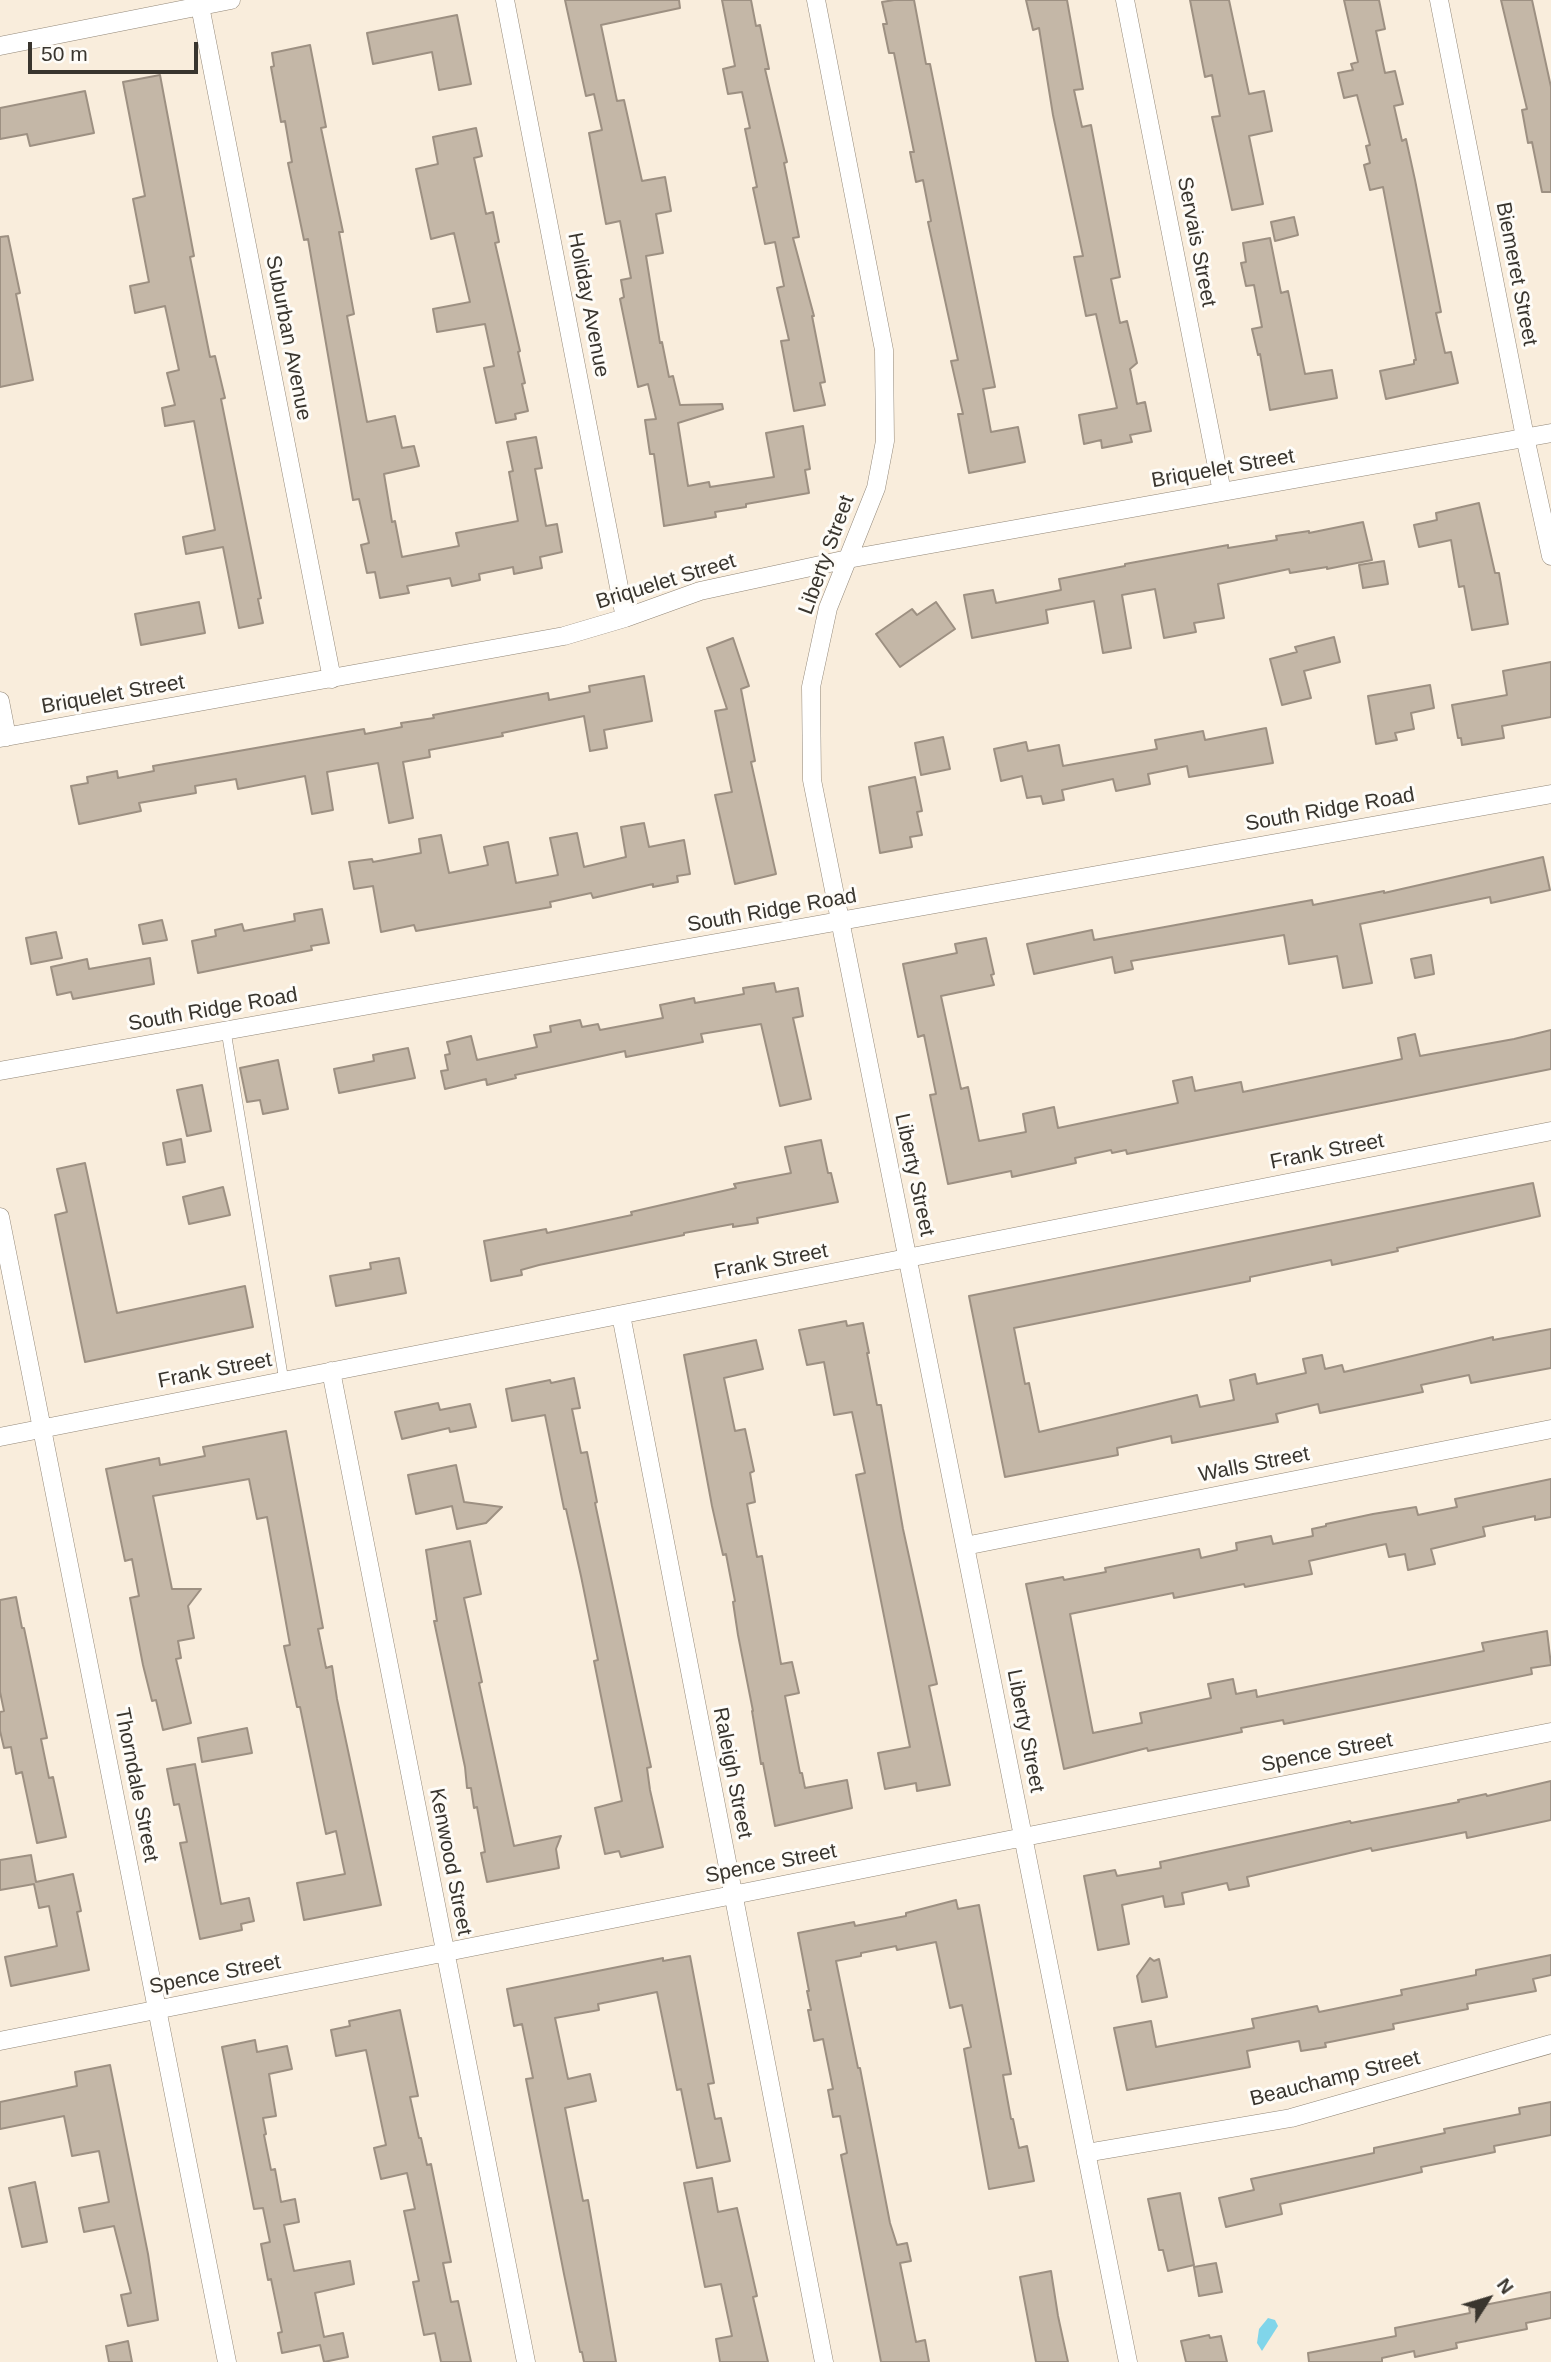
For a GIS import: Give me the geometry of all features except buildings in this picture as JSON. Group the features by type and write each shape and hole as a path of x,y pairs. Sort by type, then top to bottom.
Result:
{"street":[{"path":"0,46 231,0"},
{"name":"Holiday Avenue","path":"505,0 625,618"},
{"name":"Liberty Street","path":"816,0 884,350 885,441 876,488 828,608 811,687 812,780 1128,2362"},
{"name":"Servais Street","path":"1125,0 1222,492"},
{"name":"Biemeret Street","path":"1439,0 1551,556"},
{"name":"Suburban Avenue","path":"200,6 332,679"},
{"name":"Briquelet Street","path":"4,738 564,636 700,591 848,559 1551,433"},
{"path":"0,701 4,738"},
{"name":"South Ridge Road","path":"0,1071 1551,794"},
{"name":"Frank Street","path":"0,1437 1551,1130"},
{"name":"Thorndale Street","path":"0,1217 226,2362"},
{"name":"Raleigh Street","path":"621,1315 824,2362"},
{"name":"Kenwood Street","path":"331,1371 526,2362"},
{"name":"Walls Street","path":"965,1546 1551,1429"},
{"name":"Spence Street","path":"0,2041 1551,1732"},
{"name":"Beauchamp Street","path":"1086,2153 1291,2118 1551,2044"}],"lane":[{"path":"226,1031 284,1381"}],"water":[{"path":"1268,2318 1275,2320 1278,2326 1262,2351 1257,2343 1259,2329"}]}
